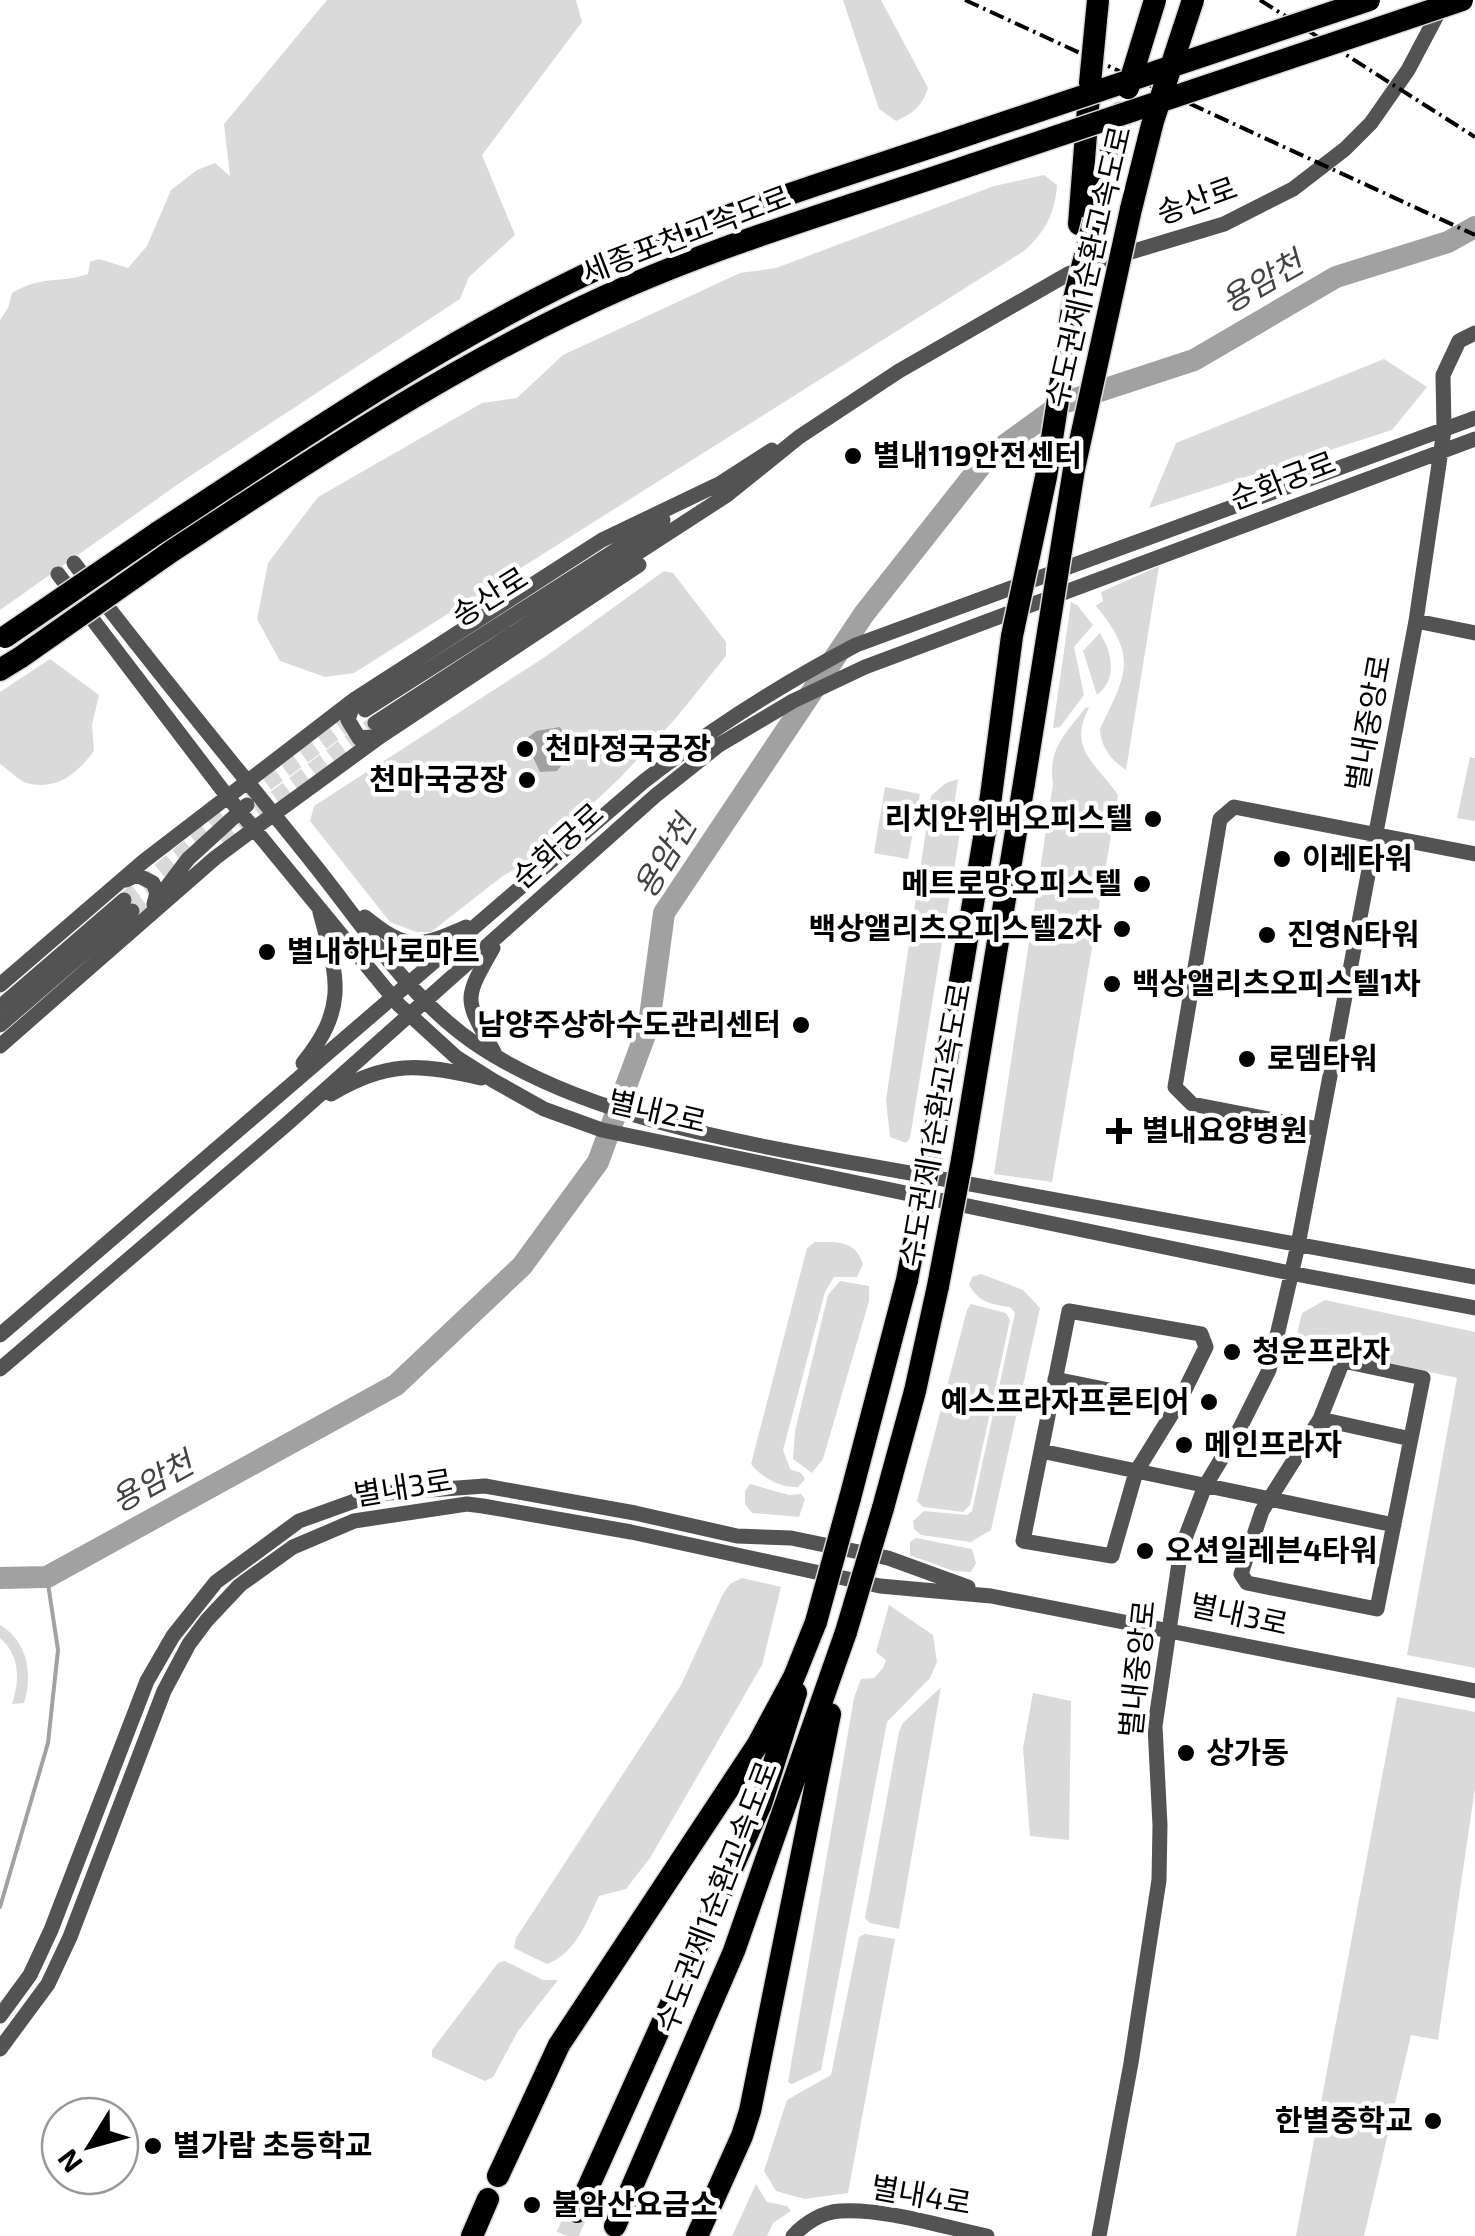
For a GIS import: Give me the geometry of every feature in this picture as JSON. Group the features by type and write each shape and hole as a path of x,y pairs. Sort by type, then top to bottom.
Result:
{"highway":[{"path":"1086,222 1090,84 1098,0"},
{"name":"수도권제1순환고속도로","path":"577,2212 778,1760 850,1498 906,1280 932,1154 991,796 1012,636 1046,477 1086,222 1154,0"},
{"name":"수도권제1순환고속도로","path":"615,2226 734,1952 846,1632 915,1391 962,1160 1074,469 1153,121 1193,0"},
{"name":"세종포천고속도로","path":"0,670 165,542 436,353 562,286 750,209 1368,0"},
{"name":"세종포천고속도로","path":"2,638 391,408 582,307 660,273 752,240 1459,0"},
{"path":"498,2176 560,2045 758,1744 794,1677 816,1622"},
{"path":"698,2236 750,2111 846,1632"},
{"path":"472,2236 488,2199"}],"street":[{"name":"송산로","path":"724,489 899,371 1068,274 1224,224 1294,190 1345,149 1371,122 1408,70 1444,0"},
{"path":"1459,0 1475,11"},
{"name":"별내중앙로","path":"1099,2236 1132,2063 1159,1880 1155,1726 1181,1550 1205,1486 1269,1370 1298,1244 1416,621 1444,430 1443,375 1460,341 1475,333"},
{"name":"순화궁로","path":"0,1335 643,782 708,731 782,684 856,646 1475,418"},
{"name":"순화궁로","path":"0,1369 719,745 792,701 865,666 1475,439"},
{"path":"0,1007 274,814 369,717 602,540 724,489"},
{"path":"0,985 246,781 601,592 724,489"},
{"name":"별내2로","path":"74,563 409,983 470,1040 496,1056 609,1106 692,1130 1475,1277"},
{"name":"별내2로","path":"58,574 254,829 392,997 456,1057 525,1099 602,1130 1475,1308"},
{"name":"별내중앙로","path":"1416,621 1475,633"},
{"path":"0,1046 188,858 258,796"},
{"name":"별내중앙로","path":"1319,1129 1192,1104 1175,1087 1220,819 1234,807 1376,835"},
{"path":"1376,835 1475,854"},
{"path":"0,1026 157,893 146,878 137,875 120,882"},
{"path":"341,897 391,938 412,944 439,939 484,920"},
{"path":"278,1094 318,1044 333,1015 336,983 319,908"},
{"path":"496,1056 470,1009 470,987 501,934"},
{"path":"298,1114 351,1082 382,1070 413,1065 494,1081"},
{"path":"1068,1311 1201,1334 1206,1347 1178,1404 1136,1472 1112,1556 1023,1541 1055,1380 1068,1311"},
{"path":"1343,1361 1423,1378 1411,1439 1377,1608 1246,1583 1241,1574 1269,1498 1320,1419 1343,1361"},
{"path":"1055,1380 1178,1404"},
{"path":"1320,1419 1411,1439"},
{"path":"1041,1451 1394,1525"},
{"name":"별내3로","path":"0,2016 30,1976 52,1930 147,1682 173,1636 216,1582 298,1522 374,1494 486,1486 737,1536 791,1538 868,1554 990,1596"},
{"name":"별내3로","path":"0,2049 48,1984 70,1937 164,1691 189,1644 240,1584 293,1546 354,1521 467,1504 631,1532 880,1586 990,1596 1475,1691"},
{"name":"별내4로","path":"793,2236 819,2216 839,2211 870,2213 987,2236"}],"shaded area":[{"path":"327,0 576,0 582,22 482,155 515,235 469,277 460,299 184,480 0,610 0,320 12,293 32,284 88,274 90,262 99,259 128,268 147,246 171,190 197,170 215,163 230,176 224,124"},
{"path":"843,0 881,0 928,88 917,108 896,121 879,109"},
{"path":"1044,175 1057,185 1054,205 1038,237 1024,251 354,673 325,677 280,661 257,619 268,563 318,497 482,403 517,398 563,355 740,273 776,268 994,186"},
{"path":"1384,359 1427,387 1392,430 1149,508 1176,443"},
{"path":"1159,566 1126,770 1102,741 1100,729 1117,693 1124,666 1118,639 1096,606 1103,601 1101,592"},
{"name":"천마정국궁장","path":"664,571 673,573 726,642 726,656 619,779 531,861 504,875 431,932 416,932 390,922 310,821 314,806 545,657"},
{"path":"1071,602 1093,625 1074,647 1084,695 1060,727 1053,728"},
{"path":"1100,633 1111,666 1108,681 1097,695 1083,651"},
{"path":"50,659 99,695 92,725 94,751 66,778 37,785 23,782 0,764 0,692"},
{"path":"1089,708 1081,734 1083,745 1118,795 1052,1182 994,1174 1053,784 1053,761 1060,742"},
{"path":"560,727 573,751 557,771 540,772 525,740 536,731"},
{"path":"1470,757 1475,758 1475,821 1457,818"},
{"path":"958,779 953,813 960,820 959,839 910,1138 906,1143 890,1137 886,1100 931,796 946,783"},
{"path":"885,787 920,794 908,859 874,853"},
{"path":"815,1242 850,1246 863,1264 857,1277 834,1277 825,1292 783,1450 790,1469 805,1479 798,1487 792,1487 772,1481 751,1464 807,1248"},
{"path":"981,1274 1023,1290 1040,1308 991,1530 971,1542 921,1535 914,1529 913,1521 924,1511 967,1515 972,1511 1015,1313 1010,1307 977,1296 969,1285 972,1277"},
{"path":"840,1281 869,1286 869,1301 823,1459 812,1473 793,1459 795,1431 828,1295"},
{"path":"1325,1300 1475,1332 1475,1668 1407,1655 1457,1378 1295,1342 1302,1313"},
{"path":"971,1304 1006,1313 1010,1320 970,1505 963,1512 923,1507 917,1501"},
{"path":"750,1484 789,1495 801,1494 805,1499 799,1517 752,1513 745,1504 745,1491"},
{"path":"916,1538 972,1549 976,1563 971,1572 953,1571 910,1555 910,1542"},
{"path":"742,1578 781,1587 762,1665 650,1858 626,1889 599,1896 579,1936 557,1959 547,1964 514,1948 516,1938 681,1685 723,1594 730,1584"},
{"path":"889,1605 933,1635 937,1662 930,1678 887,1722 821,2070 792,2084 788,2082 854,1698 861,1679 874,1678 883,1668 886,1660 876,1652"},
{"path":"0,1625 17,1640 26,1660 24,1703 12,1704 15,1660 0,1638"},
{"path":"941,1687 899,1929 870,1923 865,1918 899,1732 903,1723"},
{"path":"1033,1693 1071,1701 1069,1840 1030,1836 1023,1748"},
{"path":"1397,1697 1475,1712 1475,1788 1438,2040 1411,2035 1364,2236 1296,2236"},
{"path":"865,1934 895,1939 848,2193 805,2199 776,2191 764,2171 787,2100 831,2075 859,1937"},
{"path":"505,1961 543,1980 558,1980 518,2031 493,2077 485,2081 432,2057 432,2050 498,1963"},
{"path":"756,2184 767,2202 787,2206 791,2211 773,2223 767,2236 732,2236"}],"waterway":[{"name":"용암천","path":"0,1578 47,1577 396,1385 522,1266 598,1162 649,1024 664,913 864,614 987,458 1063,403 1194,360 1336,277 1448,242 1475,227"},
{"path":"0,1907 48,1743 58,1650 47,1577"}],"tunnel":[{"path":"0,419 74,563"},
{"path":"0,462 58,574"},
{"path":"124,900 242,802 358,716"},
{"path":"220,839 375,723"},
{"path":"132,911 164,885"},
{"path":"567,2236 577,2212"}],"railway":[{"path":"965,0 1475,235"},
{"path":"1260,0 1475,137"}],"place":[{"name":"별내119안전센터","path":"853,456"},
{"name":"천마정국궁장","path":"525,749"},
{"name":"천마국궁장","path":"527,780"},
{"name":"리치안위버오피스텔","path":"1153,819"},
{"name":"이레타워","path":"1282,859"},
{"name":"메트로망오피스텔","path":"1142,884"},
{"name":"백상앨리츠오피스텔2차","path":"1122,929"},
{"name":"진영N타워","path":"1267,935"},
{"name":"별내하나로마트","path":"267,952"},
{"name":"백상앨리츠오피스텔1차","path":"1112,984"},
{"name":"남양주상하수도관리센터","path":"801,1025"},
{"name":"로뎀타워","path":"1247,1059"},
{"name":"별내요양병원","path":"1119,1131"},
{"name":"청운프라자","path":"1232,1352"},
{"name":"예스프라자프론티어","path":"1209,1402"},
{"name":"메인프라자","path":"1184,1445"},
{"name":"오션일레븐4타워","path":"1145,1551"},
{"name":"상가동","path":"1186,1753"},
{"name":"한별중학교","path":"1433,2121"},
{"name":"별가람 초등학교","path":"153,2146"},
{"name":"불암산요금소","path":"532,2205"}]}
